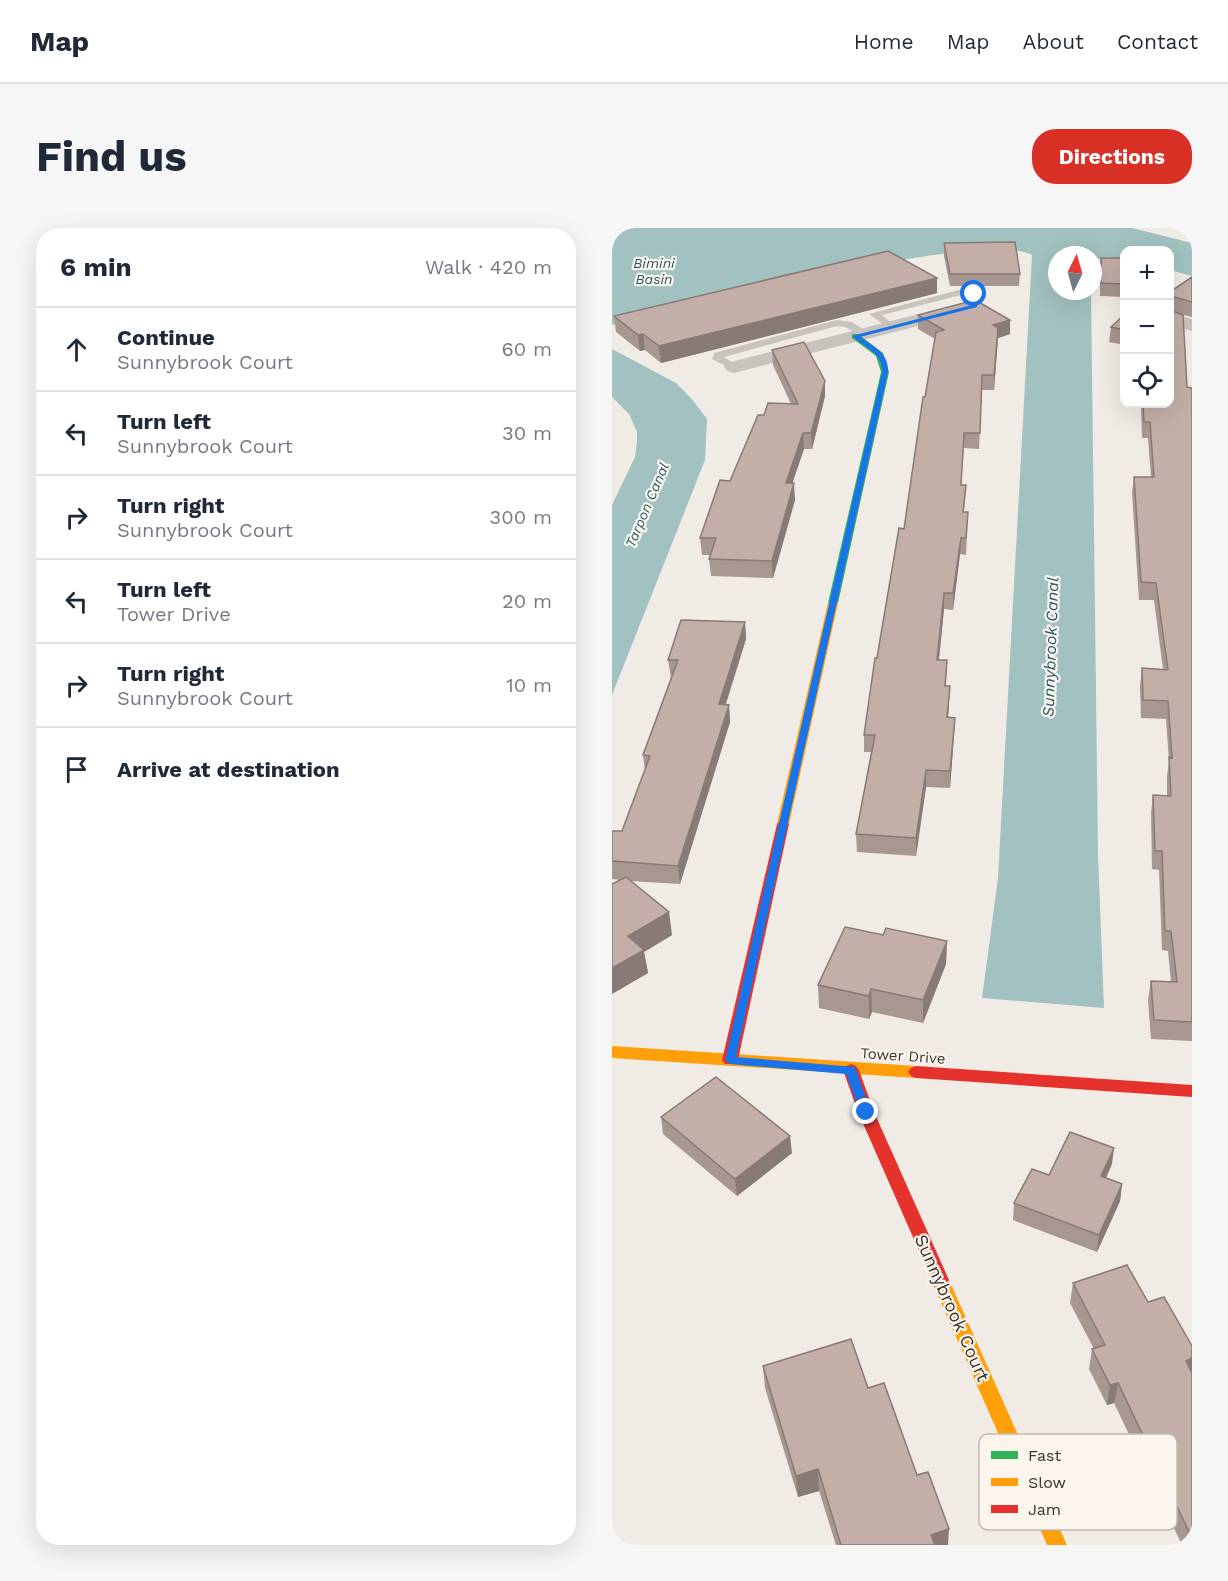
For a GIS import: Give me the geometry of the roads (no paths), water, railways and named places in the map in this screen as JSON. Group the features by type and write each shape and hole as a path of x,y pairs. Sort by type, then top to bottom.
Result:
{"street":[{"path":"734,367 975,306"},
{"path":"1174,320 1192,325"},
{"path":"730,1060 885,372 885,364 880,354 860,335"},
{"name":"Tower Drive","path":"612,1052 851,1070 1192,1091"},
{"name":"Sunnybrook Court","path":"851,1070 866,1112 1008,1434"},
{"name":"Sunnybrook Court","path":"1050,1530 1057,1545"}],"water":[{"path":"612,228 1132,228 1192,243 1192,276 1174,271 1174,246 1120,246 1120,258 1102,258 1102,246 1048,246 1048,300 1091,300 1098,854 1104,1008 982,998 998,878 1032,255 1003,250 956,252 896,261 762,289 612,325"},
{"name":"Tarpon Canal","path":"612,349 676,383 707,419 705,460 612,695 612,505 635,457 637,432 629,414 612,397"}],"water label":[{"name":"Bimini Basin","path":"654,272"},
{"name":"Sunnybrook Canal","path":"1050,647"}]}
